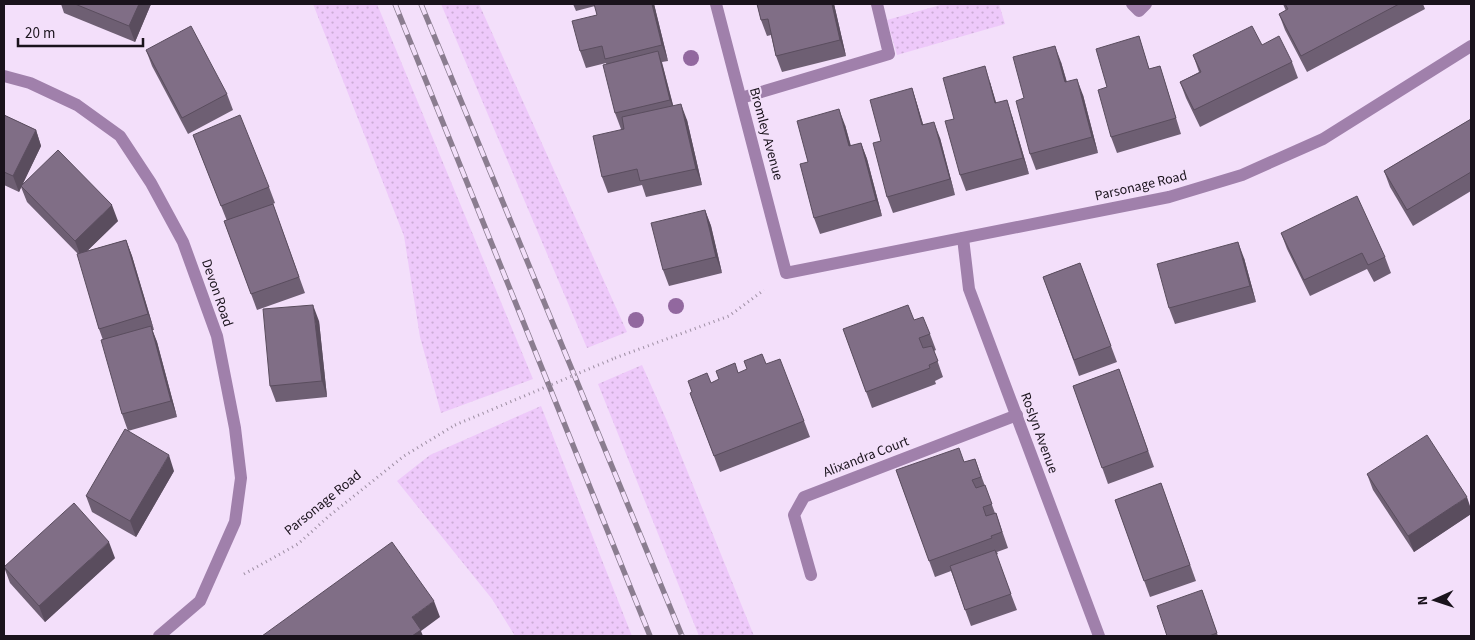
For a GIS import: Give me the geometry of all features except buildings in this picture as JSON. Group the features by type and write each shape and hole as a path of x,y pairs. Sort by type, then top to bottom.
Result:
{"street":[{"name":"Bromley Avenue","path":"716,4 786,272"},
{"path":"741,98 889,54 876,4"},
{"path":"1132,4 1139,11 1146,4"},
{"name":"Parsonage Road","path":"786,272 887,254 1169,197 1242,175 1323,139 1471,46"},
{"name":"Devon Road","path":"4,76 30,82 78,104 120,136 151,183 183,242 217,336 235,428 241,478 235,522 200,601"},
{"name":"Roslyn Avenue","path":"963,238 969,289 1099,636"},
{"name":"Alixandra Court","path":"811,575 794,515 804,498 1017,415"},
{"path":"159,636 200,601"}],"path":[{"name":"Parsonage Road","path":"200,601 298,544 329,516 404,456 455,425 616,358 728,316 786,272"}],"shaded area":[{"path":"313,4 377,4 533,379 441,413 420,337 404,236"},
{"path":"441,4 479,4 627,332 587,348"},
{"path":"944,4 999,4 1005,24 897,55 887,20"},
{"path":"642,365 667,421 754,636 699,636 598,384"},
{"path":"541,406 632,636 515,636 492,599 397,481 430,455"}],"railway":[{"path":"395,4 650,636"},
{"path":"421,4 682,636"}]}
